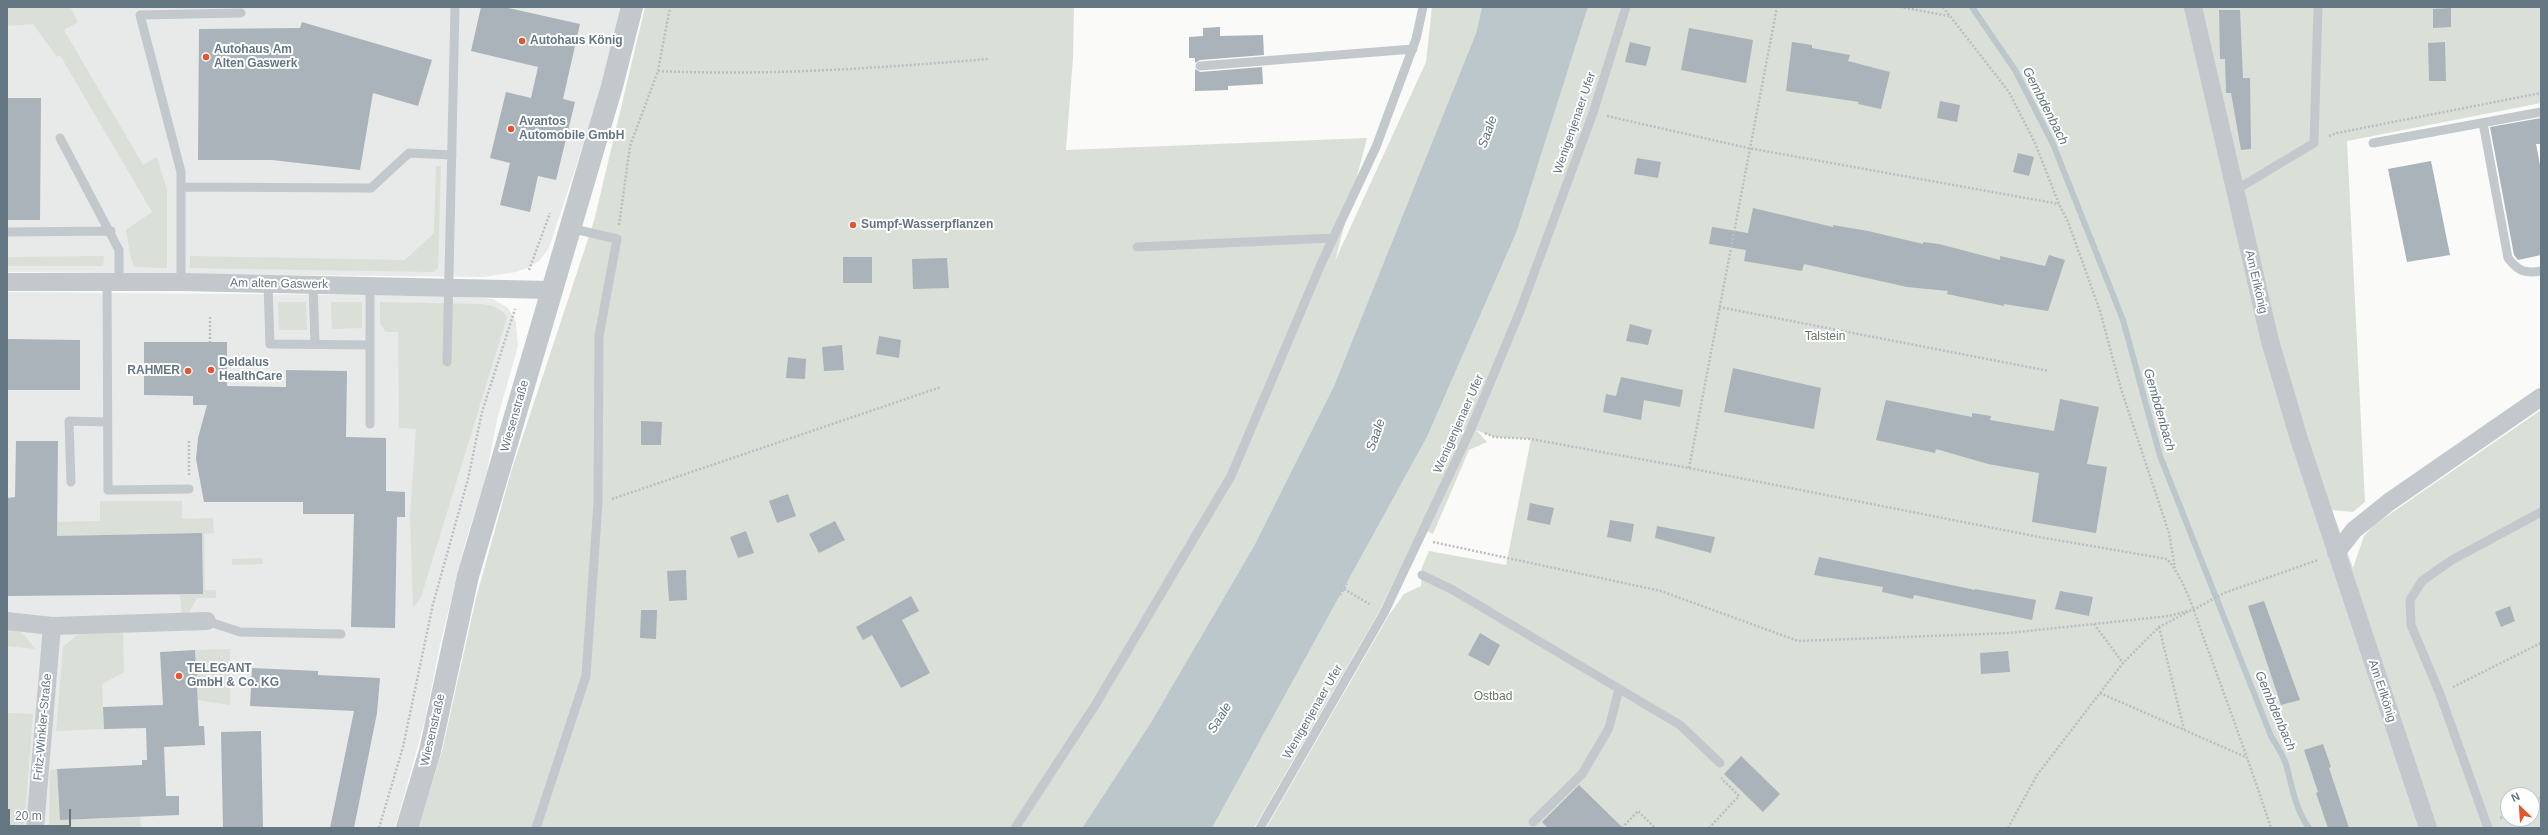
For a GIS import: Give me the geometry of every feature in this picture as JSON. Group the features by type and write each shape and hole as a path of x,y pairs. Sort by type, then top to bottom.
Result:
{"street":[{"name":"Wiesenstraße","path":"407,828 430,751 468,576 612,86 632,7"},
{"name":"Am Erlkönig","path":"2193,7 2234,191 2270,341 2336,553 2428,828"},
{"name":"Am alten Gaswerk","path":"7,282 181,282 552,290"},
{"path":"2336,553 2354,530 2389,502 2541,397"},
{"path":"7,621 52,626 207,621"},
{"name":"Fritz-Winkler-Straße","path":"35,828 52,626"}],"lane":[{"path":"447,362 455,7"},
{"path":"1015,828 1094,707 1231,476 1333,238 1376,147 1412,49 1423,7"},
{"name":"Wenigenjenaer Ufer","path":"1260,828 1384,613 1470,432 1517,318 1593,113 1626,7"},
{"path":"2234,191 2314,143 2318,7"},
{"path":"181,282 181,172 138,11 240,13"},
{"path":"1200,66 1412,49"},
{"path":"2373,143 2541,112"},
{"path":"2483,123 2508,258 2517,269 2529,273 2541,271"},
{"path":"60,138 111,231 119,250 113,282 107,422 108,490 189,489"},
{"path":"182,186 371,188 409,153 452,155"},
{"path":"536,828 586,676 598,503 599,336 617,239 570,228"},
{"path":"7,232 111,231"},
{"path":"1137,247 1333,238"},
{"path":"268,284 270,344 315,342 370,344"},
{"path":"313,285 315,342"},
{"path":"370,286 370,424"},
{"path":"71,482 69,421 107,422"},
{"path":"2488,828 2440,694 2411,625 2410,600 2422,581 2452,560 2541,512"},
{"path":"1422,575 1454,590 1680,725 1720,763"},
{"path":"207,621 240,632 341,634"},
{"path":"1534,822 1582,774 1609,728 1619,689"}],"path":[{"path":"617,239 630,146 658,71 670,7"},
{"path":"1688,468 1748,148 1777,7"},
{"path":"1900,7 1949,16"},
{"path":"1943,7 2009,92 2035,143 2059,204 2068,222 2100,311 2121,389 2168,533 2175,569 2248,758 2271,828"},
{"path":"658,71 716,74 829,71 988,60"},
{"path":"2314,143 2336,133 2541,93"},
{"path":"1593,113 1748,148 2059,204"},
{"path":"379,828 403,747 433,604 470,473 482,412 522,290 552,207"},
{"path":"1719,307 2049,371"},
{"path":"210,317 210,342"},
{"path":"598,503 941,387"},
{"path":"1481,432 1494,437 1531,439 1688,468 2039,537 2167,559 2175,569"},
{"path":"189,441 189,489"},
{"path":"1420,539 1661,591 1798,641 2009,633 2169,616 2192,610"},
{"path":"2008,828 2037,775 2123,663 2159,627 2224,593 2336,553"},
{"path":"1340,595 1347,584"},
{"path":"1344,589 1384,613"},
{"path":"2094,624 2123,663"},
{"path":"2159,627 2184,730"},
{"path":"2440,694 2541,643"},
{"path":"2100,693 2248,758"},
{"path":"1709,828 1739,796 1713,770 1720,763"},
{"path":"1622,828 1638,811 1655,828"}],"shaded area":[{"path":"7,7 622,7 590,124 549,248 539,261 530,267 516,272 483,277 7,272"},
{"path":"7,292 456,296 493,299 508,308 516,322 518,346 497,420 486,476 465,544 440,645 425,720 395,828 7,828"}],"green space":[{"path":"7,7 70,7 78,22 64,30 143,165 157,157 167,190 167,268 135,267 131,259 126,230 152,212 60,55 57,57 33,24 7,26"},
{"path":"645,7 1074,7 1073,58 1066,150 1367,138 1335,261 1426,62 1432,7 1482,7 1476,33 1334,386 1254,546 1150,724 1082,828 418,828 442,751 476,598 511,472 594,221"},
{"path":"1588,7 2541,7 2541,103 2347,141 2365,502 2353,512 2332,510 2353,568 2364,536 2374,525 2541,410 2541,828 1266,828 1389,615 1404,594 1421,586 1422,567 1429,551 1506,565 1531,439 1494,437 1476,430 1487,442 1469,450 1433,534 1420,527 1380,610 1254,828 1212,828 1427,437 1517,231"},
{"path":"436,166 441,166 438,268 433,272 190,268 190,256 405,260 434,233"},
{"path":"104,256 103,266 7,266 7,257"},
{"path":"278,302 306,302 307,330 279,330"},
{"path":"331,302 362,302 362,328 332,329"},
{"path":"380,302 481,304 499,309 507,317 421,597 413,608 410,515 416,429 399,428 398,332 386,332 380,324"},
{"path":"100,501 182,501 182,519 213,518 214,533 204,534 205,590 216,590 216,598 197,598 188,615 182,616 180,595 203,594 202,533 15,537 15,523 100,521"},
{"path":"263,558 263,564 232,565 232,559"},
{"path":"7,627 16,629 20,632 35,649 7,646"},
{"path":"88,631 120,631 123,634 124,672 102,684 104,729 56,731 63,647 77,635"},
{"path":"230,649 230,705 197,700 195,650"},
{"path":"7,713 33,714 24,828 7,828"},
{"path":"57,769 60,820 140,817 141,828 49,828 50,770"}],"water":[{"name":"Saale","path":"1482,7 1588,7 1517,231 1427,437 1212,828 1082,828 1150,724 1254,546 1334,386 1476,33"}],"building":[{"path":"481,7 504,7 580,24 563,99 575,102 556,180 538,176 530,212 500,205 510,163 490,158 506,92 531,98 538,67 471,51"},
{"path":"2451,8 2451,27 2433,28 2433,9"},
{"path":"2219,10 2240,10 2243,78 2250,78 2251,149 2241,150 2231,93 2226,93 2225,59 2220,59"},
{"path":"302,22 432,60 418,106 373,93 360,170 272,160 198,160 199,29 300,28"},
{"path":"1220,27 1220,36 1263,35 1264,55 1200,60 1195,63 1195,58 1189,58 1189,37 1203,36 1203,28"},
{"path":"1689,28 1753,40 1746,83 1681,70"},
{"path":"1630,42 1651,47 1646,66 1625,62"},
{"path":"1792,42 1812,45 1812,48 1850,55 1848,61 1890,72 1881,109 1858,104 1859,102 1786,91"},
{"path":"2445,42 2446,81 2429,81 2428,43"},
{"path":"1262,67 1263,84 1228,86 1228,90 1195,91 1195,69 1200,72"},
{"path":"7,98 41,98 40,220 7,220"},
{"path":"1940,101 1960,105 1957,122 1937,118"},
{"path":"2541,118 2541,144 2536,144 2541,170 2541,255 2518,260 2514,255 2490,127"},
{"path":"2018,153 2034,157 2029,176 2013,172"},
{"path":"1637,158 1661,162 1658,178 1634,174"},
{"path":"2431,161 2450,255 2407,262 2388,169"},
{"path":"1753,208 1833,227 1833,225 1868,231 1923,244 1923,242 1939,244 2000,260 2000,256 2045,266 2049,255 2065,260 2048,311 2004,304 2004,306 1947,294 1948,291 1907,287 1804,264 1802,271 1744,261 1746,250 1709,244 1712,227 1748,233"},
{"path":"843,257 872,257 872,283 843,283"},
{"path":"947,258 949,288 913,289 912,259"},
{"path":"1630,324 1652,330 1648,345 1626,341"},
{"path":"879,336 901,340 899,358 876,354"},
{"path":"7,339 80,340 80,390 7,390"},
{"path":"144,342 227,342 227,386 286,387 286,370 347,371 346,437 386,438 386,491 405,492 405,517 397,517 395,628 351,627 354,514 303,514 303,502 204,502 196,459 198,438 207,405 193,405 193,396 144,395"},
{"path":"842,345 844,370 824,371 822,347"},
{"path":"788,357 806,359 805,379 786,378"},
{"path":"1733,368 1821,388 1814,429 1724,412"},
{"path":"1621,377 1683,390 1680,407 1644,400 1641,420 1603,412 1606,394 1616,396"},
{"path":"2060,399 2099,407 2087,464 2107,467 2096,533 2032,522 2039,473 1988,464 1936,449 1935,453 1876,440 1886,400 1972,417 1972,413 1991,416 1990,420 2054,431"},
{"path":"641,421 662,422 661,445 641,445"},
{"path":"16,441 58,441 57,536 202,533 203,594 7,596 7,498 15,497"},
{"path":"788,494 796,516 777,523 769,501"},
{"path":"1530,503 1554,508 1550,525 1527,520"},
{"path":"1610,520 1634,524 1631,542 1607,537"},
{"path":"835,521 845,540 819,553 809,534"},
{"path":"1657,526 1715,537 1711,553 1655,538"},
{"path":"746,531 754,553 738,558 730,537"},
{"path":"1819,557 1975,590 2036,600 2032,620 1914,595 1913,599 1882,592 1883,587 1814,575"},
{"path":"686,570 687,600 669,601 667,571"},
{"path":"2060,591 2093,597 2089,616 2055,609"},
{"path":"911,596 919,611 902,620 930,673 901,688 872,635 863,640 856,627"},
{"path":"2264,601 2300,700 2281,705 2248,606"},
{"path":"2510,606 2515,621 2501,627 2495,612"},
{"path":"641,610 657,610 656,639 640,638"},
{"path":"1480,633 1500,645 1489,666 1468,655"},
{"path":"195,650 199,726 204,726 205,745 164,747 166,796 179,796 179,815 60,820 57,769 142,765 142,760 147,760 146,728 104,729 103,707 163,705 160,652"},
{"path":"2008,651 2010,672 1981,674 1980,653"},
{"path":"252,668 318,671 318,675 380,678 377,713 354,828 330,828 354,711 250,706"},
{"path":"261,731 263,828 223,828 221,732"},
{"path":"2323,744 2331,767 2329,768 2349,828 2328,828 2316,793 2318,792 2304,750"},
{"path":"1741,756 1780,794 1763,812 1724,774"},
{"path":"1579,785 1623,828 1548,828 1542,822"}],"waterway":[{"name":"Gembdenbach","path":"1972,7 2015,70 2053,144 2123,320 2160,456 2271,736 2285,761 2294,797 2300,813 2309,828"}],"place":[{"name":"Autohaus König","path":"522,41"},
{"name":"Autohaus Am Alten Gaswerk","path":"206,57"},
{"name":"Avantos Automobile GmbH","path":"511,129"},
{"name":"Sumpf-Wasserpflanzen","path":"853,225"},
{"name":"Deldalus HealthCare","path":"211,370"},
{"name":"RAHMER","path":"188,371"},
{"name":"TELEGANT GmbH & Co. KG","path":"179,676"}],"park label":[{"name":"Talstein","path":"1825,337"},
{"name":"Ostbad","path":"1493,697"}]}
